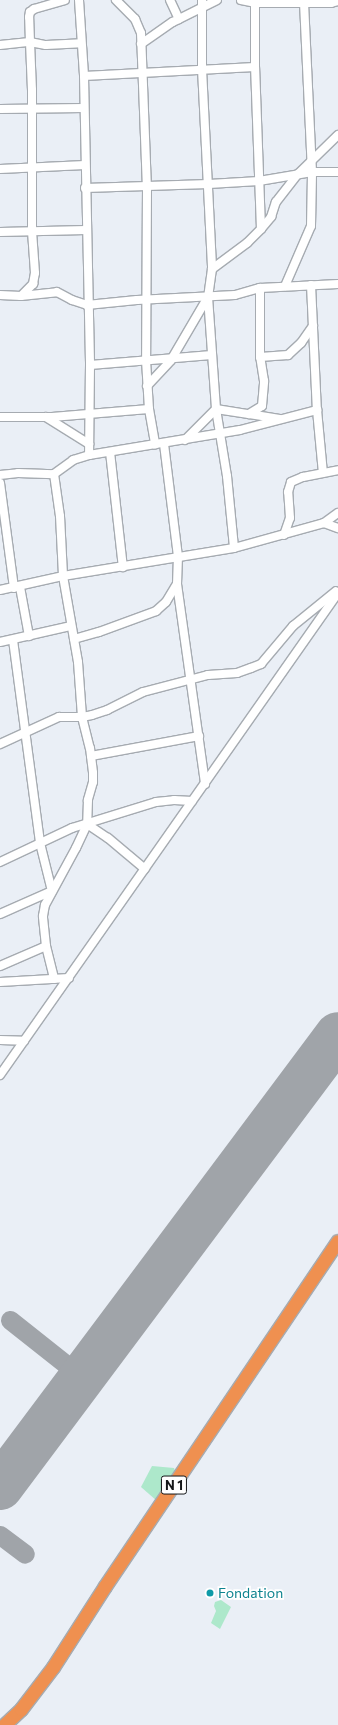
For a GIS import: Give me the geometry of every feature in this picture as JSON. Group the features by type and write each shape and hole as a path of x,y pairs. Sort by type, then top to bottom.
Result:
{"highway":[{"name":"N 1","path":"4,1725 21,1709 53,1668 105,1586 338,1241"}],"street":[{"path":"21,296 33,284 35,273 32,231 30,12 52,2 65,0"},
{"path":"79,0 84,76 85,188 90,366 89,455"},
{"path":"116,0 135,19 141,33 142,44 147,187 146,360 149,409 155,444"},
{"path":"170,0 179,19"},
{"path":"142,44 202,4 217,0"},
{"path":"241,0 255,2 338,1"},
{"path":"285,286 311,226 312,161 304,1"},
{"path":"255,2 254,67 261,228"},
{"path":"202,4 202,69 209,184 212,268 208,297 216,409 227,476 234,548"},
{"path":"0,45 30,42 46,45 81,43"},
{"path":"84,76 254,67"},
{"path":"0,109 84,108"},
{"path":"212,268 247,243 271,217 276,202 298,174 338,135"},
{"path":"0,169 85,165"},
{"path":"85,188 147,187 258,181 312,172 338,172"},
{"path":"0,232 86,230"},
{"path":"0,295 21,296 57,292 88,306 124,301 235,295 260,288 338,284"},
{"path":"311,285 317,410 323,473"},
{"path":"249,414 262,406 264,380 260,358 260,288"},
{"path":"147,386 171,360 208,297"},
{"path":"260,358 288,355 301,343 313,326"},
{"path":"90,366 146,360 171,360 212,355"},
{"path":"0,417 46,418 149,409"},
{"path":"216,409 282,419"},
{"path":"185,440 216,409"},
{"path":"0,475 18,473 54,474 66,464 89,455 221,434 317,410"},
{"path":"46,418 89,444"},
{"path":"164,444 178,556 177,584 205,784"},
{"path":"110,452 123,567"},
{"path":"284,535 290,518 288,492 291,482 303,477 338,470"},
{"path":"54,474 60,516 63,576 81,684 82,717 91,756 93,782 88,800 87,824 76,848 45,905 43,916 46,946 54,978"},
{"path":"0,483 17,587 29,636"},
{"path":"0,590 63,576 234,548 324,523 338,513"},
{"path":"324,523 338,528"},
{"path":"74,639 99,632 156,611 166,602 177,584"},
{"path":"0,744 60,717 82,717 107,710 143,692 208,675 237,673 261,664 293,626 338,590"},
{"path":"0,1075 338,593"},
{"path":"0,642 71,626"},
{"path":"12,640 26,732 40,843 52,891"},
{"path":"91,756 199,736"},
{"path":"0,862 58,834 156,802 174,800 192,801"},
{"path":"87,824 108,838 145,869"},
{"path":"0,914 52,891"},
{"path":"0,966 46,946"},
{"path":"0,982 69,978"},
{"path":"0,1040 24,1041"}],"green space":[{"path":"152,1466 174,1468 177,1477 157,1501 141,1487"},
{"path":"221,1600 231,1607 220,1629 211,1623 216,1611 214,1606 215,1602"}],"taxiway":[{"path":"10,1320 82,1377"},
{"path":"0,1535 25,1554"}],"runway":[{"path":"0,1487 338,1035"}],"place":[{"name":"Fondation","path":"210,1593"}]}
